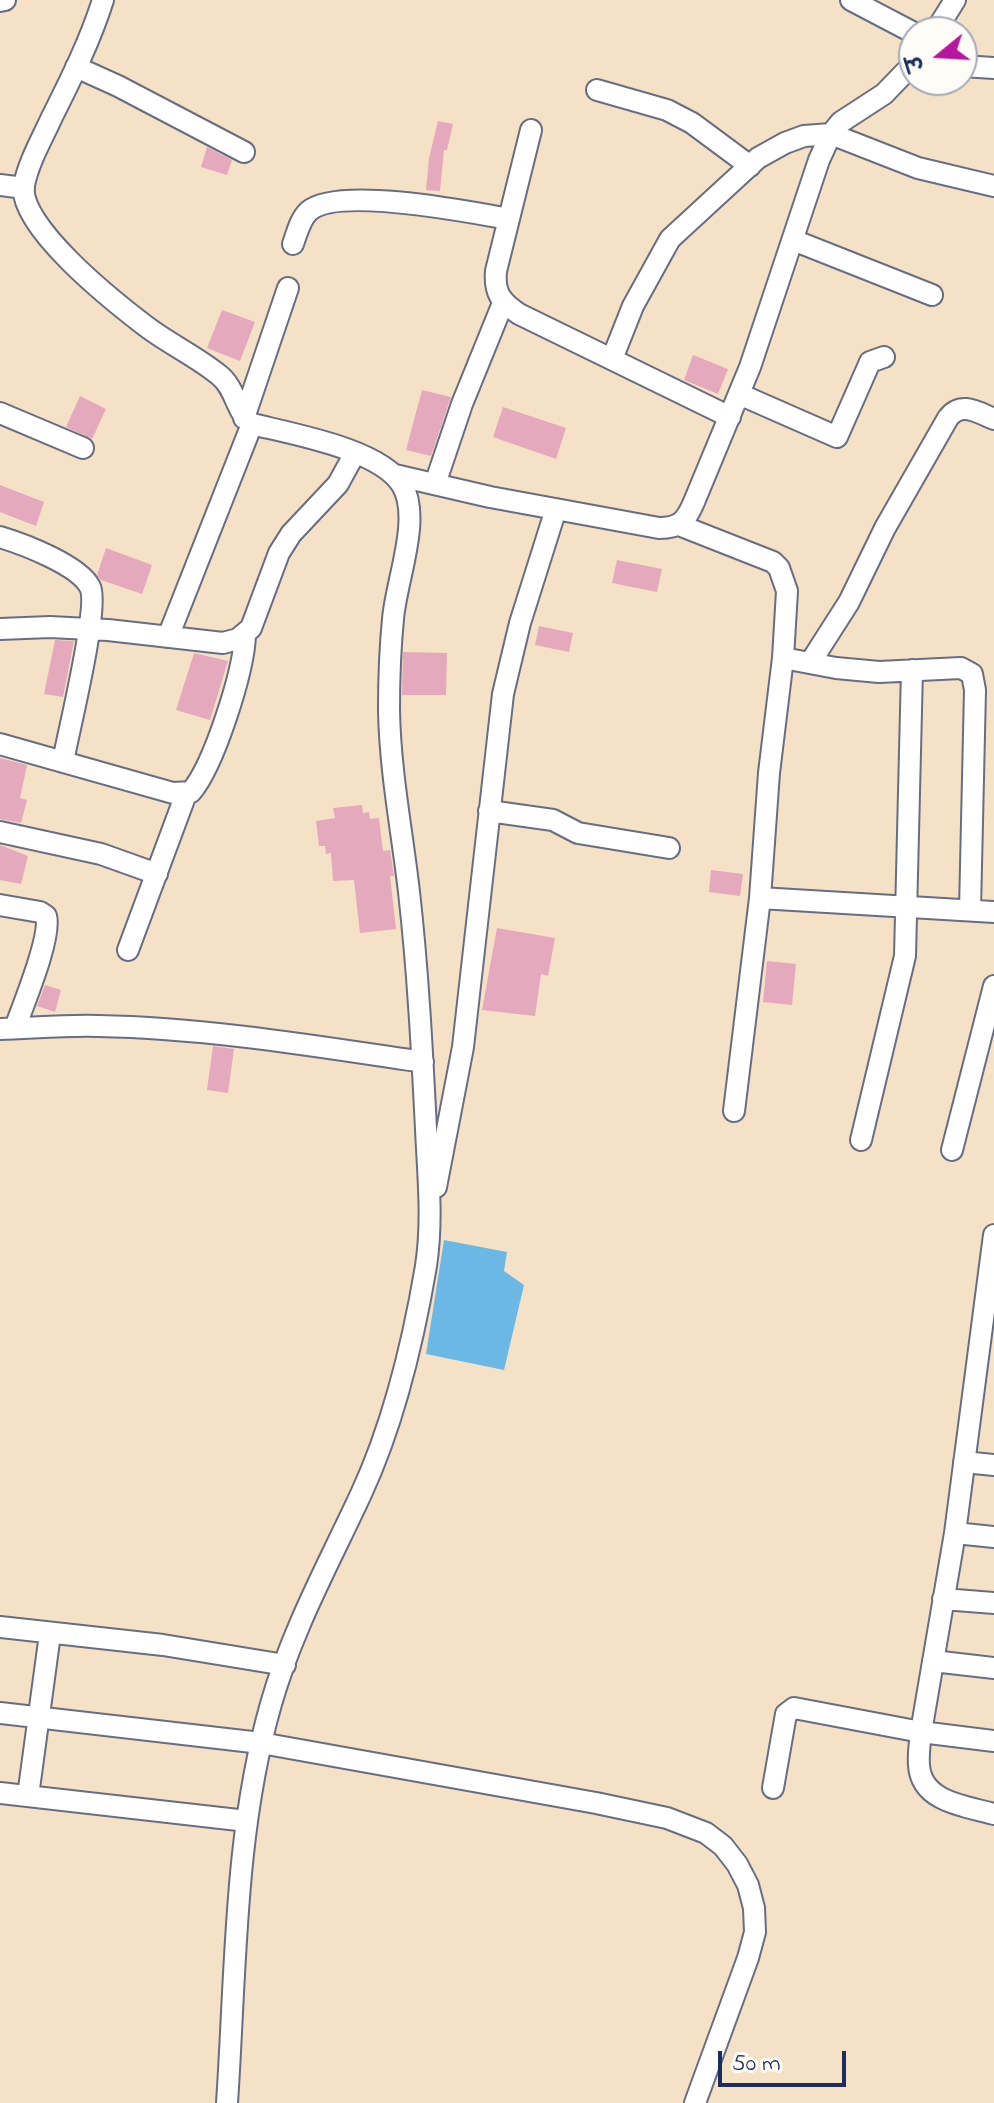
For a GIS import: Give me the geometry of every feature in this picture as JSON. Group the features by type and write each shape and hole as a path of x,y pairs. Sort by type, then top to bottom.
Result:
{"street":[{"path":"103,0 76,67 30,165 8,190 26,203 36,223 53,244 144,325 220,375 231,388 248,421 334,445 383,465 395,475 409,503 408,533 393,613 389,715 416,962 431,1215"},
{"path":"851,0 898,25"},
{"path":"76,67 244,152"},
{"path":"679,525 686,519 694,502 739,394 819,160 831,134 850,115 884,94 898,80"},
{"path":"597,90 667,110 692,123 750,166"},
{"path":"531,130 495,283 503,303 519,314 730,417"},
{"path":"612,359 633,306 670,239 750,166 785,143 804,136 831,134 918,168 994,186"},
{"path":"293,244 303,218 311,209 334,201 413,205 509,219"},
{"path":"793,240 932,295"},
{"path":"168,637 248,421 288,288"},
{"path":"435,484 462,404 503,303"},
{"path":"739,394 837,437 870,362 884,357"},
{"path":"810,663 849,602 885,528 954,410 963,408 994,419"},
{"path":"0,413 83,448"},
{"path":"0,629 50,627 223,643 245,635 251,628 279,553 291,534 318,509 338,484 355,453"},
{"path":"395,475 659,528 679,525 764,556 779,568 787,591 783,658 769,773 760,898 734,1111"},
{"path":"227,2103 247,1821 253,1777 272,1701 302,1618 362,1494 383,1442 407,1359 463,1047 497,733 510,658 556,509"},
{"path":"0,537 23,544 82,576 90,585 93,595 63,762"},
{"path":"128,950 186,794 198,784 206,770 239,677 245,635"},
{"path":"783,658 868,671 968,670 974,679 970,910"},
{"path":"861,1140 902,973 907,907 912,670"},
{"path":"0,744 173,793 186,794"},
{"path":"489,811 553,820 578,833 669,848"},
{"path":"0,832 101,854 157,874"},
{"path":"760,898 994,912"},
{"path":"0,905 40,912 48,922 45,939 8,1028 96,1026 176,1030 423,1062"},
{"path":"952,1150 994,986"},
{"path":"994,1235 984,1389 964,1462 921,1732 919,1764 921,1778 930,1792 940,1798 994,1814"},
{"path":"964,1462 994,1465"},
{"path":"955,1533 994,1537"},
{"path":"943,1599 994,1603"},
{"path":"0,1627 163,1645 285,1665"},
{"path":"28,1796 50,1634"},
{"path":"933,1661 994,1668"},
{"path":"773,1788 786,1714 794,1708 921,1732 994,1741"},
{"path":"0,1713 261,1743 652,1815 706,1833 723,1846 748,1885 754,1908 755,1932 695,2103"},
{"path":"0,1793 247,1821"}],"water":[{"path":"444,1240 507,1252 504,1271 524,1285 504,1370 426,1354"}],"building":[{"path":"438,121 453,124 447,150 444,150 440,191 426,190 429,158"},
{"path":"207,147 232,160 227,175 201,167"},
{"path":"222,310 255,322 240,361 207,348"},
{"path":"693,355 728,369 718,394 684,380"},
{"path":"422,390 451,397 431,456 406,450"},
{"path":"80,396 106,409 92,439 66,427"},
{"path":"503,407 566,428 556,459 493,437"},
{"path":"0,485 44,502 36,526 0,512"},
{"path":"106,548 152,565 142,594 101,580 97,575"},
{"path":"617,560 662,569 657,592 612,583"},
{"path":"539,626 573,633 569,652 535,645"},
{"path":"55,640 74,641 63,697 44,694"},
{"path":"403,652 447,653 446,695 402,695"},
{"path":"194,653 228,661 210,720 176,710"},
{"path":"0,758 27,765 20,798 27,800 21,823 0,819"},
{"path":"362,805 363,813 369,812 370,819 379,818 383,851 390,850 396,929 360,933 354,880 333,881 331,853 326,854 325,846 319,846 316,821 335,818 333,808"},
{"path":"0,845 28,856 21,884 0,880"},
{"path":"711,870 743,874 740,896 709,892"},
{"path":"497,928 555,938 548,976 541,974 535,1016 482,1010"},
{"path":"767,961 796,964 792,1005 763,1002"},
{"path":"45,985 61,990 55,1012 37,1006"},
{"path":"213,1046 234,1049 228,1093 207,1090"}]}
